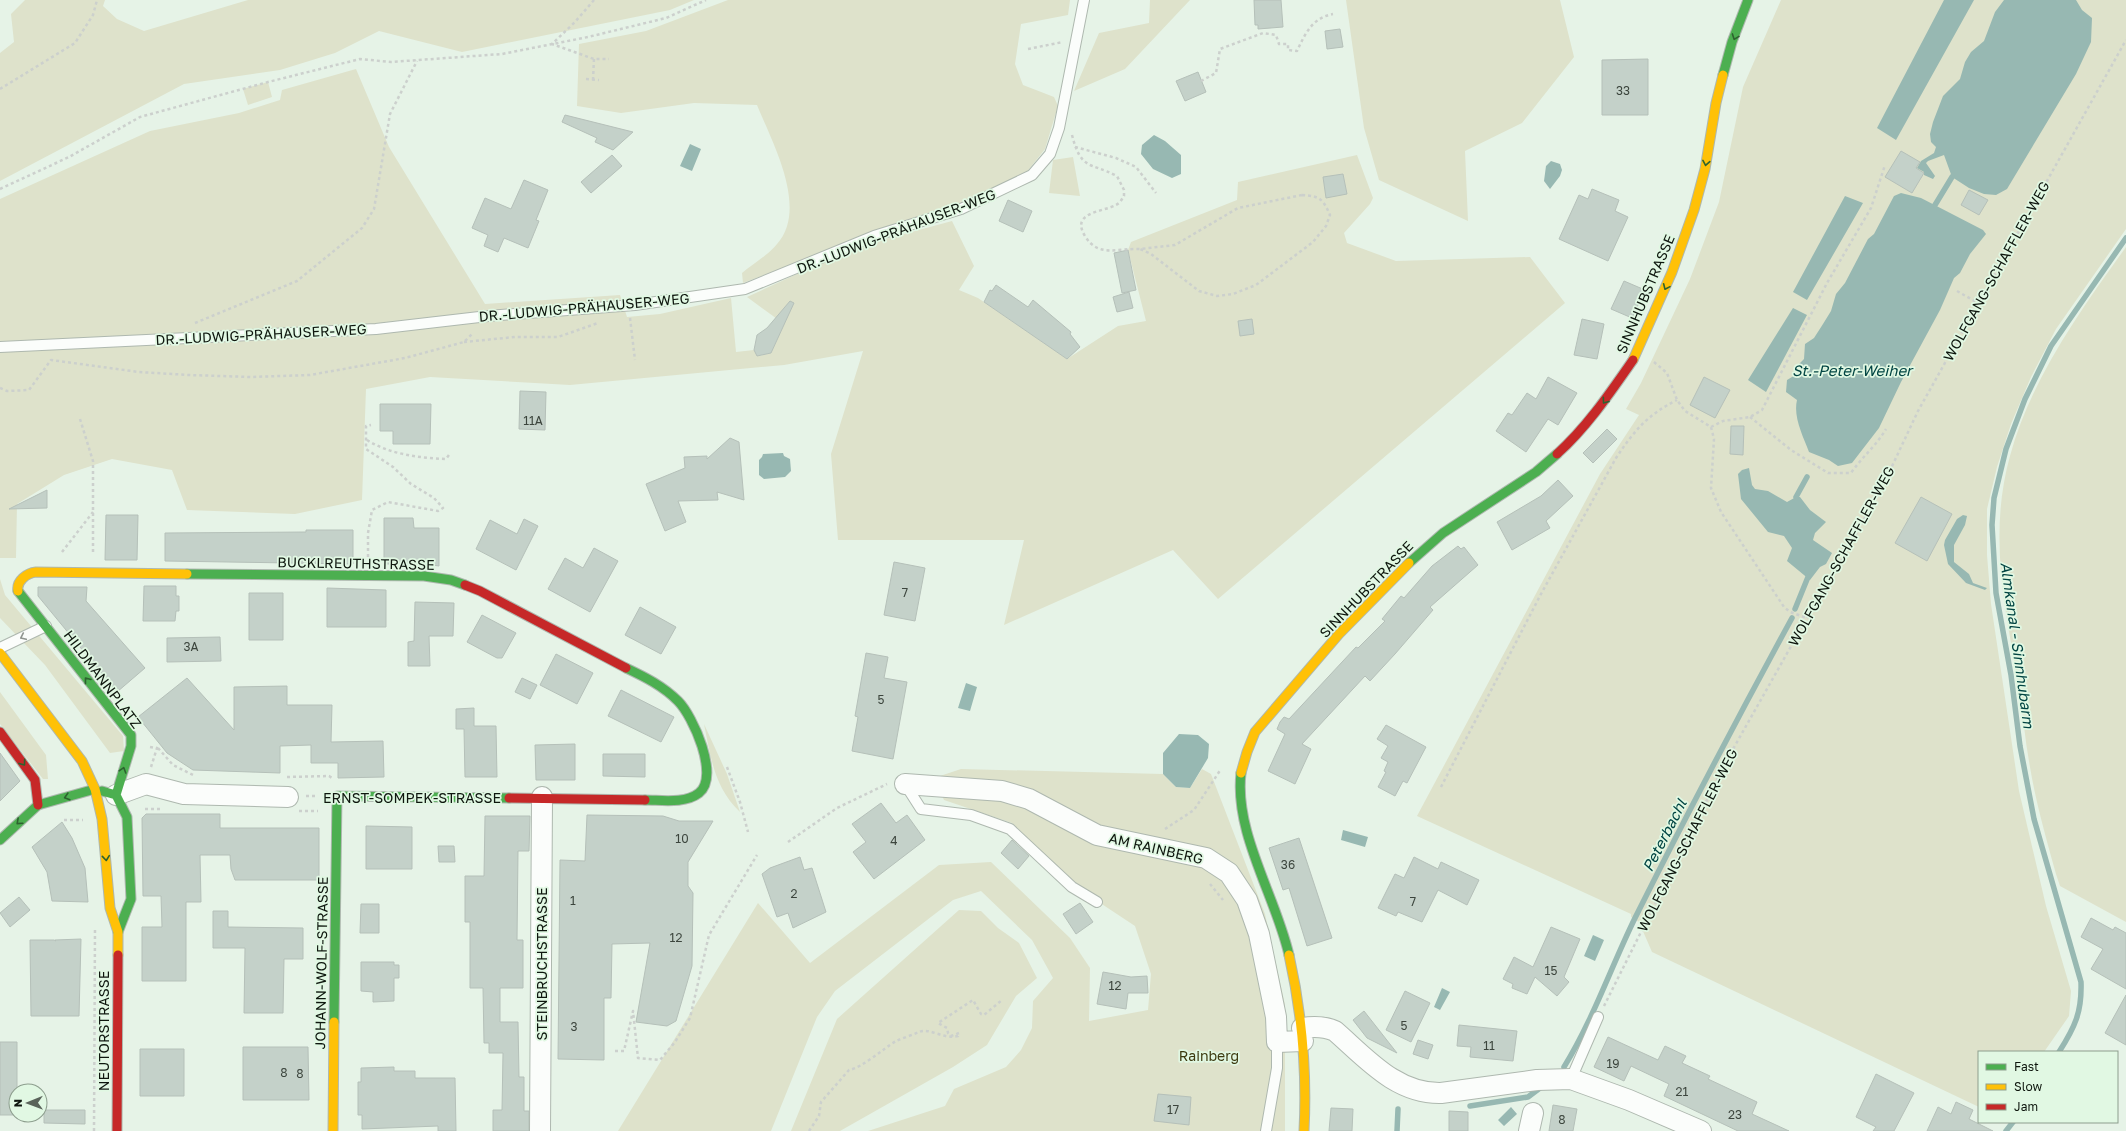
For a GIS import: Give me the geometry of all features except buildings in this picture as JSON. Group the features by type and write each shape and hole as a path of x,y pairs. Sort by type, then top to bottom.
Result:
{"street":[{"name":"SINNHUBSTRASSE","path":"1304,1131 1305,1098 1303,1034 1286,941 1245,818 1240,787 1247,748 1260,726 1339,634 1398,572 1443,533 1536,472 1572,440 1599,409 1635,356 1672,272 1694,210 1705,168 1716,103 1732,42 1748,0"},
{"name":"BUCKLREUTHSTRASSE","path":"17,589 20,580 25,575 36,571 424,576 451,580 464,584 652,681 674,696 692,719 701,739 704,755 705,785"},
{"name":"HILDMANNPLATZ","path":"17,589 131,735 131,746 116,795"},
{"path":"0,653 82,761 95,789"},
{"path":"0,732 35,780 38,805"},
{"path":"0,840 38,805 95,789 116,795 146,784 184,794 288,797"},
{"name":"AM RAINBERG","path":"905,784 1002,791 1029,799 1097,835 1206,858 1229,873 1247,900 1259,934 1276,1017 1277,1042"},
{"name":"ERNST-SOMPEK-STRASSE","path":"337,796 542,797 679,800 694,796 701,792 705,785"},
{"name":"NEUTORSTRASSE","path":"95,789 102,819 110,908 118,932 117,1131"},
{"name":"NEUTORSTRASSE","path":"116,795 127,817 131,899 118,932"},
{"name":"JOHANN-WOLF-STRASSE","path":"332,1131 337,796"},
{"name":"STEINBRUCHSTRASSE","path":"540,1131 542,797"},
{"path":"1277,1042 1303,1034 1312,1026 1328,1028 1335,1031 1392,1080 1415,1091 1427,1093 1441,1093 1537,1080 1571,1079 1629,1100 1701,1131"}],"lane":[{"name":"DR.-LUDWIG-PRÄHAUSER-WEG","path":"0,347 376,329 488,316 636,305 745,289 874,236 961,209 1032,175 1050,154 1059,128 1078,38 1084,0"},
{"path":"0,648 46,626"},
{"path":"905,784 921,809 971,815 1010,828 1072,887 1097,902"},
{"path":"1571,1079 1598,1017"},
{"name":"AM RAINBERG","path":"1266,1131 1276,1068 1277,1042"}],"path":[{"path":"0,89 75,43 93,15 97,0"},
{"path":"552,44 575,22 594,0"},
{"path":"0,189 69,157 140,117 360,59 391,62 502,54 588,37 666,18 706,0"},
{"path":"1202,81 1216,73 1220,49 1263,34 1276,35 1279,44 1288,44 1288,50 1297,51 1308,28 1318,19 1332,14"},
{"path":"1028,49 1078,38"},
{"name":"WOLFGANG-SCHAFFLER-WEG","path":"1598,1017 1728,758 1807,618 1844,556 1886,479 1918,411 2126,40"},
{"path":"552,44 594,59 609,59"},
{"path":"593,80 594,59"},
{"path":"192,324 297,281 362,228 374,209 390,114 417,60"},
{"path":"586,79 599,80"},
{"path":"1059,128 1071,134 1075,147 1084,163 1117,176 1124,190 1124,196 1118,205 1085,216 1082,221 1082,232 1090,245 1103,250 1140,249 1175,245 1238,208 1302,195 1316,195 1324,202 1330,215 1326,226 1313,242 1256,285 1233,294 1217,296 1199,291 1152,254 1140,249"},
{"path":"1075,147 1116,158 1136,168 1156,193"},
{"path":"1711,427 1722,421 1750,417 1762,410 1826,283 1871,208 1885,165"},
{"path":"1957,291 1978,303"},
{"path":"464,342 488,316"},
{"path":"630,320 635,360"},
{"path":"0,388 7,391 29,390 51,360 139,372 251,377 310,375 405,358 464,342 515,337 558,336 600,322"},
{"path":"1635,356 1649,358 1667,372 1677,400 1685,411 1711,427 1714,439 1711,488 1720,512 1784,606 1795,614 1807,618"},
{"path":"1441,787 1534,608 1612,464 1629,437 1642,423 1659,410 1677,400"},
{"path":"1750,417 1791,450 1828,473 1851,473 1863,456 1878,443 1886,429"},
{"path":"80,419 93,462 93,572"},
{"path":"368,551 372,510 388,502 438,511 443,508 434,498 411,484 393,467 366,449 366,426 371,426"},
{"path":"366,439 377,446 414,457 446,458 449,455"},
{"path":"46,571 94,511"},
{"name":"AM RAINBERG","path":"1160,829 1166,830 1194,810 1224,765"},
{"path":"788,842 837,808 869,791 889,783 905,784"},
{"name":"ERNST-SOMPEK-STRASSE","path":"288,797 337,796"},
{"path":"615,1051 624,1051 633,1011 638,1058 660,1060 675,1042 690,1018 709,935 757,855"},
{"path":"1205,879 1224,902"},
{"path":"94,1131 95,924"},
{"path":"809,1131 819,1116 821,1102 842,1081 843,1076 850,1070 855,1069 888,1048 896,1041 920,1031 931,1032 944,1037 958,1036 959,1033 951,1036 948,1033 947,1028 938,1023 973,1000 978,1011 984,1016 1002,1000"}],"green space":[{"path":"25,0 105,0 103,6 117,19 144,31 248,0 694,0 670,10 462,52 379,31 335,53 280,70 184,84 0,181 0,53 14,42 11,14"},
{"path":"728,0 1070,0 1068,15 1021,24 1015,64 1023,85 1054,97 1058,106 1045,149 1026,173 963,203 870,235 743,283 742,273 765,256 777,244 786,229 789,212 789,194 785,175 757,105 694,103 621,113 577,106 579,44 646,31"},
{"path":"1150,0 1190,0 1125,69 1074,91 1099,33 1149,23"},
{"path":"1346,0 1560,0 1574,57 1522,123 1465,151 1468,221 1379,180 1364,128"},
{"path":"1781,0 2126,0 2126,229 2056,329 2031,377 2011,424 1997,467 1987,509 1987,555 1991,604 2019,791 2046,906 2071,991 2069,1016 2045,1051 1978,1051 1978,1107 1652,952 1639,922 1631,917 1631,914 1417,816 1600,474 1639,415 1626,409 1641,383 1690,279 1719,202 1743,87"},
{"path":"356,69 389,147 485,304 620,295 627,317 660,314 731,298 736,352 754,350 759,356 771,353 784,324 747,297 856,247 952,221 974,266 959,290 978,298 1067,359 1118,326 1146,321 1128,250 1131,242 1237,200 1238,182 1357,155 1373,198 1370,204 1344,233 1347,243 1396,261 1530,257 1565,303 1218,599 1173,550 1004,625 1024,540 838,540 831,454 863,351 784,365 570,385 430,377 366,389 362,500 295,514 187,510 172,470 112,459 64,475 17,504 16,558 0,558 0,199 150,131 239,113 280,100 282,90"},
{"path":"268,82 272,97 248,105 243,89"},
{"path":"1073,157 1080,196 1049,193 1053,160"},
{"path":"2126,247 2126,922 2060,886 2035,794 2028,757 2019,687 2004,600 1999,543 2003,485 2019,428 2031,400 2044,373 2075,321"},
{"path":"0,579 5,595 123,736 124,751 110,753 45,665 0,618"},
{"path":"0,692 46,755 48,779 43,779 0,724"},
{"path":"704,724 727,774 740,812 724,792 719,782 712,760"},
{"name":"Rainberg","path":"961,769 1163,774 1176,787 1190,788 1202,769 1211,774 1265,914 1285,1005 1285,1131 868,1131 945,1106 954,1089 1006,1067 1021,1050 1032,1028 1033,1001 1053,978 1032,940 981,891 953,900 835,991 817,1017 771,1131 618,1131 758,903 810,963 939,865 991,862 1070,938 1090,968 1089,1021 1148,1010 1151,974 1135,926 1073,885 1012,823 944,800 934,778"},
{"path":"959,910 981,911 998,928 1019,943 1037,978 1016,996 987,1045 953,1067 840,1131 791,1131 837,1019"}],"water":[{"path":"1944,0 1974,0 1896,140 1877,128"},
{"path":"2004,0 2076,0 2082,10 2092,18 2091,42 2076,74 2007,189 1996,195 1984,194 1969,188 1952,177 1944,155 1926,163 1935,176 1933,179 1924,175 1924,172 1917,168 1921,161 1934,153 1936,147 1931,142 1930,134 1943,96 1960,79 1965,62 1971,52 1984,41 1995,12"},
{"path":"1154,135 1165,141 1181,155 1181,174 1172,178 1153,169 1141,154 1142,145"},
{"path":"690,144 701,149 692,171 680,166"},
{"path":"1551,161 1560,164 1562,170 1560,176 1550,189 1544,181 1546,166"},
{"name":"St.-Peter-Weiher","path":"1901,193 1921,198 1983,230 1986,234 1970,254 1960,273 1954,278 1940,310 1901,382 1879,428 1852,463 1838,466 1829,460 1809,452 1797,420 1797,400 1786,392 1787,380 1802,371 1802,368 1798,365 1804,359 1805,344 1814,338 1823,324 1831,311 1836,294 1845,283 1868,239 1874,234 1894,196"},
{"path":"1845,196 1863,203 1807,300 1793,292"},
{"path":"1793,308 1807,315 1766,392 1748,380"},
{"path":"783,453 784,456 790,459 791,471 785,477 764,479 759,475 759,460 763,454"},
{"path":"1749,468 1752,485 1755,489 1768,491 1787,502 1796,497 1800,497 1810,510 1826,522 1815,533 1813,540 1832,553 1826,564 1820,567 1810,580 1787,561 1792,548 1784,536 1768,532 1741,499 1738,474 1742,470"},
{"path":"1963,515 1967,516 1965,525 1954,545 1954,562 1969,574 1973,583 1987,588 1985,590 1966,583 1948,564 1944,545 1945,540 1957,519"},
{"path":"966,683 977,687 970,711 958,708"},
{"path":"1179,734 1198,735 1209,744 1208,758 1190,788 1176,787 1163,774 1163,753"},
{"path":"1343,830 1368,837 1365,847 1341,840"},
{"path":"1593,935 1604,940 1595,961 1584,956"},
{"path":"1442,988 1450,992 1440,1010 1434,1007"},
{"path":"1511,1107 1517,1114 1504,1126 1498,1120"}],"waterway":[{"name":"Peterbachl","path":"1935,205 1952,177"},
{"name":"Almkanal - Sinnhubarm","path":"2060,1051 2073,1027 2079,1011 2081,982 2034,819 2020,746 2011,675 1996,593 1992,525 1994,498 2006,449 2025,399 2051,346 2126,238"},
{"name":"Peterbachl","path":"1796,497 1807,477"},
{"name":"Peterbachl","path":"1795,609 1808,577"},
{"name":"Peterbachl","path":"1564,1067 1584,1031 1626,937 1654,880 1712,767 1792,618"},
{"name":"Peterbachl","path":"1470,1106 1528,1097 1540,1088"},
{"name":"Peterbachl","path":"1397,1131 1398,1109"},
{"name":"Almkanal - Sinnhubarm","path":"2006,1131 2012,1123"}],"traffic: fast":[{"path":"1723,75 1732,42 1748,0"},
{"path":"1409,563 1443,533 1536,472 1557,454"},
{"path":"187,574 424,576 451,580 465,585"},
{"path":"18,591 131,735 131,746 116,795"},
{"path":"626,668 660,686 678,701 691,719 706,760 707,774 705,785 699,793 687,799 680,800 645,800"},
{"path":"1241,773 1241,796 1244,819 1250,842 1283,933 1289,955"},
{"path":"0,840 38,805 95,789"},
{"path":"102,791 116,795 127,817 131,899 118,932"},
{"path":"334,1022 337,796 509,798"}],"traffic: slow":[{"path":"1633,360 1672,272 1694,210 1705,169 1716,103 1723,75"},
{"path":"1241,773 1255,732 1339,634 1409,563"},
{"path":"18,591 20,581 29,574 36,572 187,574"},
{"path":"0,653 82,761 95,789 102,819 110,908 118,932 118,955"},
{"path":"1289,955 1294,977 1304,1065 1304,1131"},
{"path":"333,1131 334,1022"}],"traffic: jam":[{"path":"1557,454 1588,421 1633,360"},
{"path":"465,585 480,591 626,668"},
{"path":"0,732 35,780 38,805"},
{"path":"509,798 645,800"},
{"path":"117,1131 118,955"}]}
